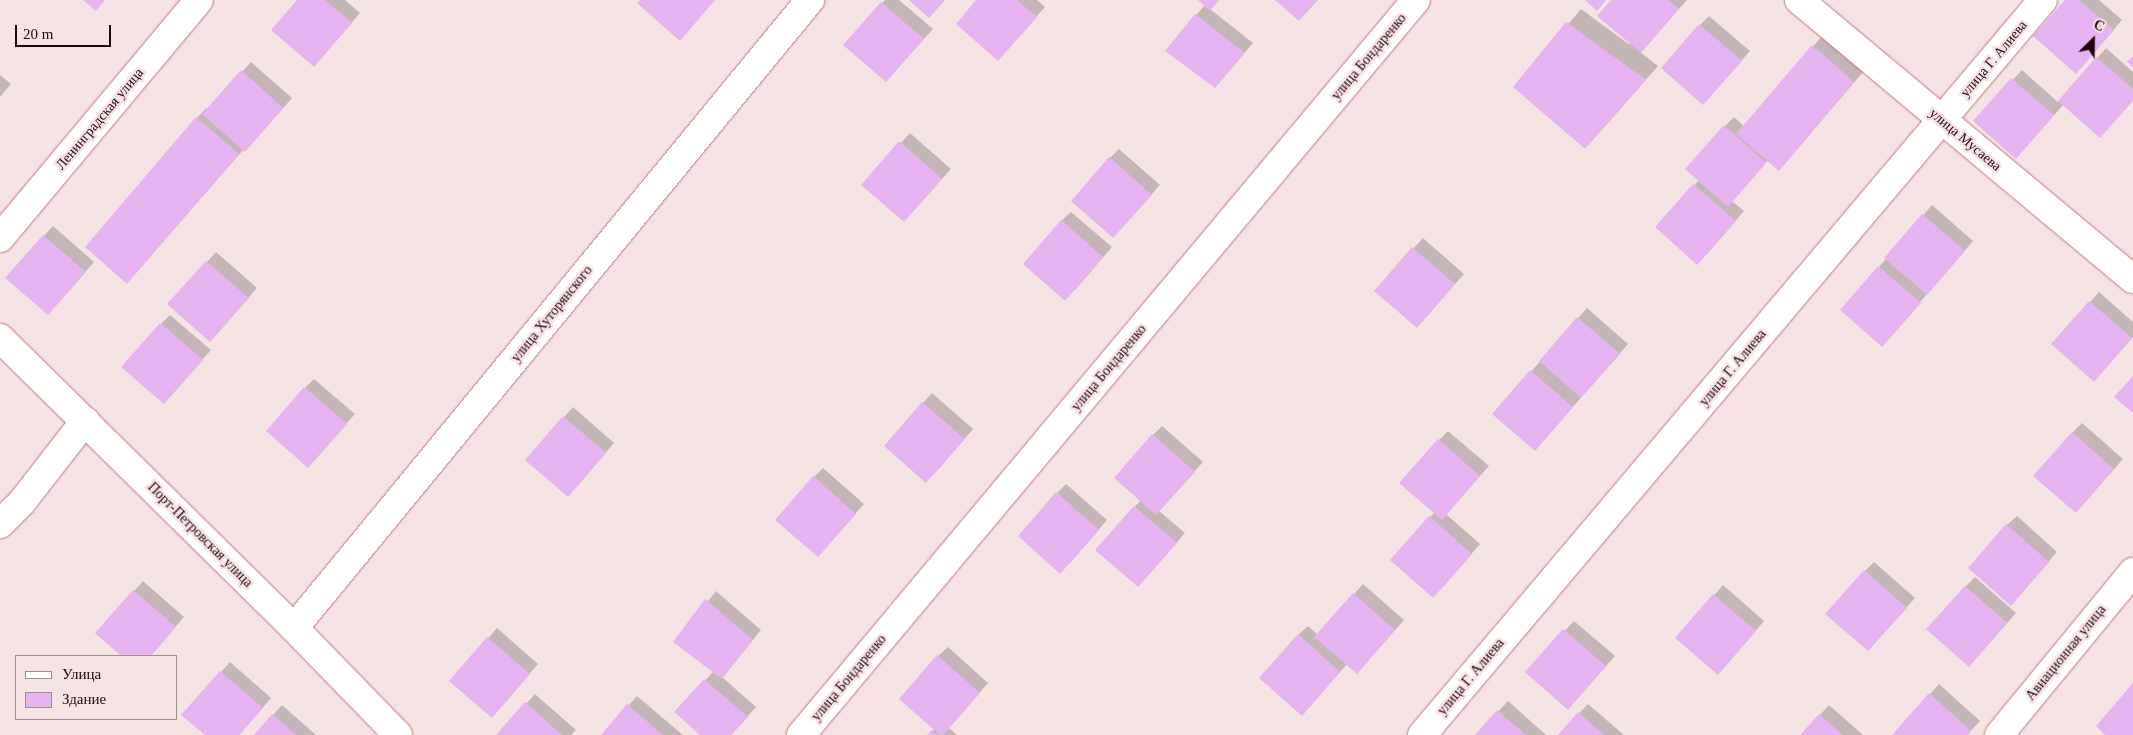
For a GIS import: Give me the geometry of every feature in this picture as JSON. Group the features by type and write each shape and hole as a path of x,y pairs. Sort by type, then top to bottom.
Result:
{"street":[{"name":"Ленинградская улица","path":"0,238 199,0"},
{"name":"улица Хуторянского","path":"294,628 810,0"},
{"name":"улица Бондаренко","path":"801,735 1416,0"},
{"name":"улица Мусаева","path":"1799,0 2133,279"},
{"name":"улица Г. Алиева","path":"1422,735 2043,0"},
{"name":"Порт-Петровская улица","path":"0,338 294,628 398,735"},
{"path":"0,524 22,502 84,421"},
{"name":"Авиационная улица","path":"1999,735 2133,572"}],"building":[{"path":"83,0 105,0 96,11"},
{"path":"297,0 325,0 352,23 314,67 271,30"},
{"path":"640,0 715,0 680,41 637,3"},
{"path":"909,0 945,0 929,18"},
{"path":"976,0 1017,0 1037,17 998,61 956,24"},
{"path":"1198,0 1219,0 1210,11"},
{"path":"1275,0 1318,0 1299,21"},
{"path":"1585,0 1606,0 1597,11"},
{"path":"1611,0 1668,0 1679,9 1641,53 1597,16"},
{"path":"2065,0 2079,0 2114,30 2076,74 2033,36"},
{"path":"881,2 924,39 886,82 843,45"},
{"path":"1195,14 1245,53 1215,88 1165,51"},
{"path":"1566,22 1646,80 1585,149 1513,87"},
{"path":"1699,24 1742,61 1703,105 1661,68"},
{"path":"1812,45 1854,82 1779,171 1736,134"},
{"path":"2133,56 2133,67 2127,62"},
{"path":"2096,57 2133,89 2133,101 2100,138 2058,101"},
{"path":"241,70 283,108 245,152 202,114"},
{"path":"2011,78 2054,115 2016,159 1973,121"},
{"path":"196,117 239,154 127,284 85,247"},
{"path":"1724,125 1766,163 1728,207 1685,169"},
{"path":"899,141 942,179 904,222 861,185"},
{"path":"1109,157 1152,195 1113,238 1071,201"},
{"path":"1693,184 1736,221 1697,265 1655,227"},
{"path":"1922,214 1965,251 1927,295 1884,258"},
{"path":"1061,220 1103,257 1065,301 1023,264"},
{"path":"43,235 86,272 48,315 5,278"},
{"path":"1412,247 1455,284 1417,328 1374,291"},
{"path":"206,261 249,298 210,342 167,304"},
{"path":"1878,266 1921,303 1882,347 1840,310"},
{"path":"2089,301 2132,338 2094,382 2051,344"},
{"path":"1577,317 1620,354 1581,398 1539,361"},
{"path":"160,323 203,360 164,404 121,367"},
{"path":"1530,370 1573,407 1535,451 1492,414"},
{"path":"2133,376 2133,413 2114,397"},
{"path":"304,387 347,424 308,468 266,431"},
{"path":"922,402 965,439 926,483 884,446"},
{"path":"563,416 606,453 568,497 525,460"},
{"path":"2072,432 2114,469 2076,513 2033,476"},
{"path":"1152,434 1195,472 1156,515 1114,478"},
{"path":"1438,439 1480,476 1442,520 1399,483"},
{"path":"813,476 856,514 818,557 775,520"},
{"path":"1056,492 1099,530 1060,574 1018,536"},
{"path":"1134,506 1177,543 1138,587 1095,550"},
{"path":"1429,516 1472,554 1433,598 1390,560"},
{"path":"2006,524 2049,562 2011,606 1968,568"},
{"path":"1864,570 1907,608 1868,651 1825,614"},
{"path":"1965,586 2007,623 1969,667 1926,629"},
{"path":"133,590 176,627 152,655 120,655 95,633"},
{"path":"1353,593 1395,630 1357,674 1314,637"},
{"path":"1713,594 1756,631 1718,675 1675,638"},
{"path":"705,599 753,640 722,679 673,642"},
{"path":"1563,629 1606,666 1568,710 1525,672"},
{"path":"1298,634 1340,672 1302,716 1259,678"},
{"path":"487,637 530,674 492,718 449,681"},
{"path":"937,655 980,693 943,735 940,735 899,699"},
{"path":"220,671 263,708 239,735 205,735 181,715"},
{"path":"704,679 748,717 731,735 700,735 674,712"},
{"path":"2133,683 2133,735 2105,735 2096,726"},
{"path":"1929,693 1971,731 1968,735 1892,735"},
{"path":"525,702 562,735 496,735"},
{"path":"627,704 663,735 601,735"},
{"path":"1497,710 1526,735 1475,735"},
{"path":"1578,712 1604,735 1558,735"},
{"path":"272,714 296,735 254,735"},
{"path":"1819,714 1843,735 1800,735"},
{"path":"932,730 937,735 927,735"}]}
